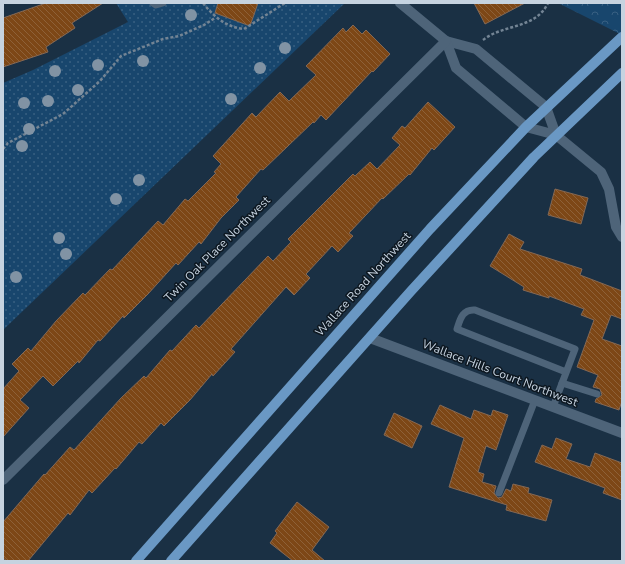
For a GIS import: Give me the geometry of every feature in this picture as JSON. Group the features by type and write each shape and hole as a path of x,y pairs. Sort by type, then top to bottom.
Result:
{"main road":[{"name":"Wallace Road Northwest","path":"136,561 342,327 526,127 622,37"},
{"path":"171,561 370,338 556,135 622,73"}],"street":[{"path":"400,3 446,41 476,49 546,107 556,135"},
{"path":"446,41 456,68 526,127 556,135 601,172 609,189 616,228 622,237"},
{"name":"Twin Oak Place Northwest","path":"4,476 446,41"},
{"name":"Wallace Hills Court Northwest","path":"370,338 622,433"}],"lane":[{"path":"153,3 156,5 163,3"},
{"path":"553,407 575,349 475,310 470,310 461,316 457,329 566,372"},
{"path":"562,383 597,394"},
{"path":"499,493 535,400"}],"path":[{"path":"203,3 215,18 237,28 244,29 285,3"},
{"path":"476,49 484,39 531,21 542,14 548,3"},
{"path":"3,149 8,143 63,114 100,81 121,56 163,39 180,36 215,18"}],"green space":[{"path":"116,3 345,3 3,330 3,83 33,70 128,22"},
{"path":"558,3 622,3 622,35"}],"building":[{"path":"46,3 103,3 72,23 75,28 46,47 48,52 3,67 3,18"},
{"path":"218,3 258,3 250,26 215,13"},
{"path":"474,3 525,3 485,24"},
{"path":"353,25 362,34 366,30 390,54 326,120 321,115 263,170 261,169 236,197 239,200 221,218 201,244 199,242 178,265 176,263 124,318 123,316 100,341 98,340 79,363 78,361 53,386 43,376 20,400 29,408 3,437 3,389 19,371 12,364 28,348 31,351 56,321 83,293 85,295 110,269 112,270 158,221 163,225 185,199 188,201 216,173 214,172 221,164 213,156 252,113 256,117 280,92 289,101 316,75 306,66 343,28 346,32"},
{"path":"428,102 455,127 434,150 432,148 410,175 409,174 383,199 382,198 349,233 353,236 338,252 332,246 306,274 310,278 294,295 286,287 231,349 235,352 213,376 212,374 190,400 164,426 161,423 142,444 139,442 116,469 115,468 92,493 89,490 70,515 68,513 28,561 7,561 3,558 3,522 44,474 45,475 70,447 74,450 121,398 144,376 146,378 170,350 172,351 196,325 199,328 268,256 273,261 291,242 288,239 353,174 355,176 370,162 377,169 400,145 392,138 402,126 405,128"},
{"path":"555,189 588,198 581,224 548,215"},
{"path":"509,234 524,242 520,249 582,269 580,275 622,291 622,319 611,315 602,339 622,346 622,401 619,410 595,402 596,399 602,395 600,389 593,387 598,375 577,367 594,320 581,315 584,309 549,296 549,298 523,290 524,287 490,266"},
{"path":"440,405 471,419 474,410 491,416 493,410 508,415 496,450 486,446 478,472 484,474 482,482 496,486 494,493 498,498 502,497 506,489 511,491 513,484 529,488 528,493 552,500 546,521 506,510 507,505 449,487 464,438 431,424"},
{"path":"394,413 422,426 412,448 384,435"},
{"path":"556,438 572,444 566,459 590,467 595,453 622,463 622,500 603,493 605,488 535,462 542,445 552,449"},
{"path":"297,502 329,527 312,550 325,561 293,561 270,543 277,533 275,531"}]}
